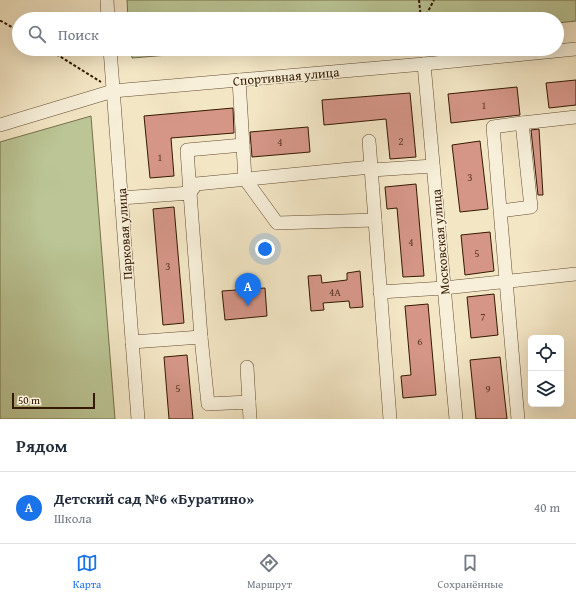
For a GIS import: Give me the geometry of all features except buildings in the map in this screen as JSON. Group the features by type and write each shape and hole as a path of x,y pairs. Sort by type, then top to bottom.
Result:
{"street":[{"path":"107,0 108,12"},
{"name":"Спортивная улица","path":"564,50 576,49"},
{"name":"Парковая улица","path":"110,56 138,419"},
{"name":"Спортивная улица","path":"0,125 113,91 505,56"},
{"name":"Московская улица","path":"424,64 456,419"},
{"path":"239,80 245,179 277,223 375,220"},
{"path":"518,419 493,127 576,117"},
{"path":"500,211 531,207 522,124"},
{"path":"368,141 390,419"},
{"path":"243,145 187,150 201,337 208,404 249,402"},
{"path":"190,193 196,184 371,169 433,166"},
{"path":"121,198 190,193"},
{"path":"380,292 444,288 576,274"},
{"path":"132,342 201,337"},
{"path":"247,367 250,419"}],"path":[{"path":"419,0 420,12"},
{"path":"428,12 434,0"},
{"path":"0,21 12,27"},
{"path":"59,56 97,79 113,91"}],"green space":[{"path":"127,0 576,0 576,21 564,22 564,12 128,12"},
{"path":"132,56 156,56 132,58"},
{"path":"91,116 115,419 0,419 0,142"}],"place":[{"name":"Детский сад №6 «Буратино»","path":"248,306"}]}
